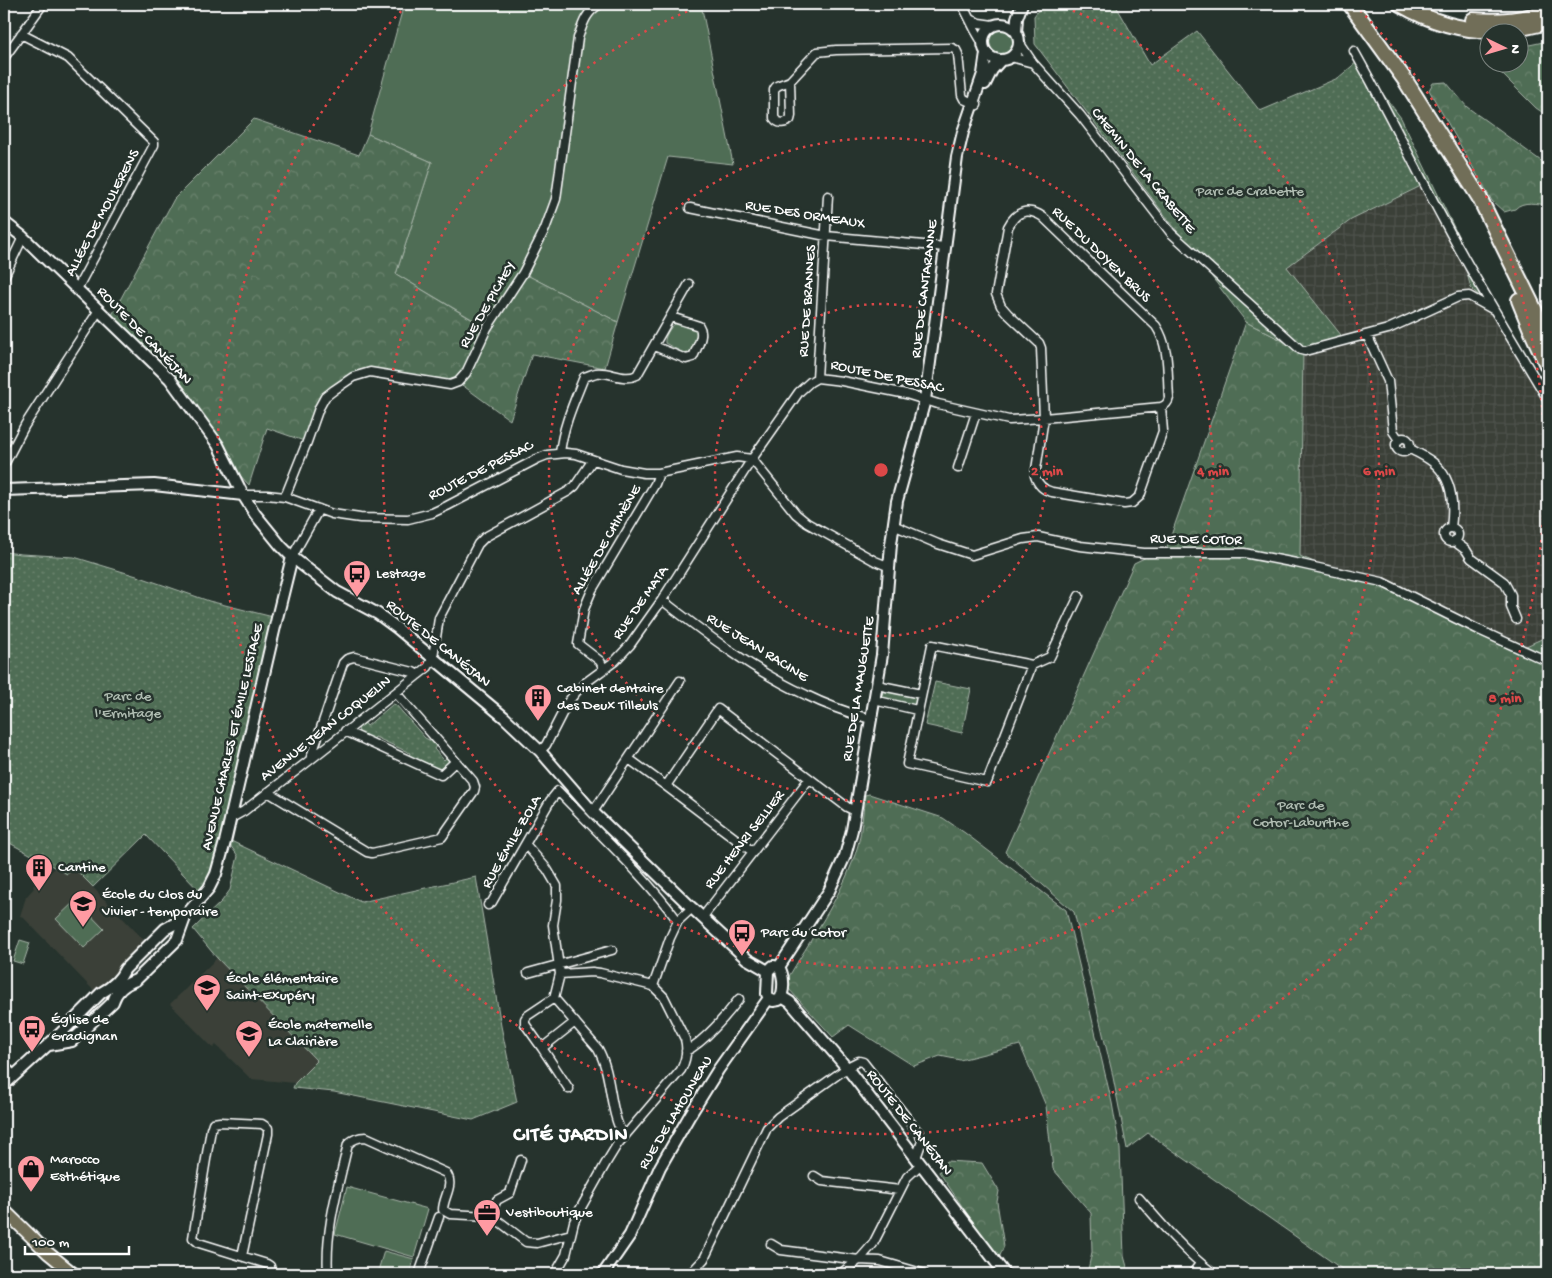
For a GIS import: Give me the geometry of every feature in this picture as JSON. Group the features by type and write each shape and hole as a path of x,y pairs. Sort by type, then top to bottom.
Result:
{"highway":[{"path":"1350,4 1405,80 1478,197 1548,337"},
{"path":"1400,4 1430,19 1471,29 1504,30 1548,22"},
{"path":"1417,4 1432,11 1468,20 1507,21 1548,12"},
{"path":"1450,152 1514,288 1548,367"}],"main road":[{"path":"4,1210 48,1253 74,1274"}],"street":[{"path":"4,58 43,4"},
{"name":"RUE DE PICHEY","path":"285,497 319,408 325,397 334,390 353,377 370,372 450,385 458,382 466,373 487,328 523,273 545,229 556,199 578,38 584,20 592,9 600,4"},
{"path":"962,4 986,53 992,58 1000,61 1011,58 1033,62"},
{"path":"982,42 986,32 1012,15 1021,4"},
{"path":"1011,58 1018,48 1019,42 1016,32 1021,4"},
{"path":"970,19 979,23 1010,26 1016,32"},
{"name":"ALLÉE DE MOULERENS","path":"21,34 68,58 154,142 77,289"},
{"name":"CHEMIN DE LA CRABETTE","path":"1019,42 1033,62 1080,114 1171,233 1303,351 1367,335"},
{"path":"790,81 791,116 790,120 782,123 774,118 775,87 790,81 817,52 952,48 958,52 964,99 975,104"},
{"path":"1354,51 1444,222 1548,400"},
{"name":"RUE DE CANTARANNE","path":"925,400 954,183 983,74 986,53"},
{"name":"RUE DE CANTARANNE","path":"975,104 992,70 1000,61"},
{"name":"RUE DE BRANNES","path":"817,378 828,196"},
{"name":"RUE DES ORMEAUX","path":"690,208 826,236 945,247"},
{"name":"RUE DU DOYEN BRUS","path":"1028,212 1038,214 1156,326 1163,338 1166,352 1168,398 1163,406 1163,431 1140,496 1132,503 1126,504 1052,492 1041,487 1035,476 1044,418 1039,343 1008,314 1001,306 996,294 1008,227 1015,217 1028,212"},
{"name":"ROUTE DE CANÉJAN","path":"4,222 23,237 170,379 218,445 243,495 261,522 292,557 337,592 378,614 433,657 504,717 540,751 593,812 702,918 748,959 768,971"},
{"path":"4,277 23,237"},
{"path":"560,453 571,407 584,378 597,373 633,377 637,375 689,284"},
{"path":"1494,310 1469,296 1458,297 1388,329 1367,335 1388,381 1394,430 1399,440 1396,446 1399,451 1404,452 1409,448 1436,465 1448,483 1452,500 1453,516 1451,528 1456,530 1458,534 1454,541 1466,550 1471,558 1504,582 1511,595 1511,608 1516,619"},
{"path":"4,465 24,426 99,310"},
{"path":"654,346 686,360 693,357 702,334 701,328 671,317"},
{"name":"ROUTE DE PESSAC","path":"4,490 154,485 243,495 285,497 332,514 360,518 402,520 417,517 447,506 536,458 560,453 576,454 592,461 644,473 659,473 737,457 752,459 799,392 804,386 817,378 849,382 906,394 1009,420 1163,406"},
{"name":"RUE DE LA MAUGUETTE","path":"780,967 832,886 844,856 855,811 877,685 884,634 893,525 900,487 925,400"},
{"path":"958,468 976,412"},
{"path":"752,459 796,514 807,523 875,561 890,566"},
{"name":"RUE DE MATA","path":"540,751 546,744 568,702 577,691 615,661 630,645 662,600 752,459"},
{"path":"433,657 439,618 478,544 485,537 569,491 575,486 592,461"},
{"name":"ALLÉE DE CHIMÈNE","path":"604,669 600,661 578,644 584,609 594,586 656,484 659,473"},
{"path":"292,557 318,509"},
{"name":"RUE DE COTOR","path":"893,525 938,544 972,555 1023,539 1038,537 1080,546 1135,552 1244,553 1382,582 1547,661"},
{"name":"AVENUE CHARLES ET ÉMILE LESTAGE","path":"4,1085 48,1045 62,1038 72,1041 113,1002 115,995 128,983 136,980 177,940 177,927 209,888 216,874 292,557"},
{"path":"1032,665 987,782 907,764 932,645 1032,665 1050,657 1079,596"},
{"name":"RUE JEAN RACINE","path":"662,600 707,635 763,672 806,695 870,719"},
{"path":"310,760 345,660 354,657 413,672 418,675"},
{"name":"AVENUE JEAN COQUELIN","path":"230,815 239,814 310,760 428,667 433,657"},
{"path":"593,812 680,681"},
{"path":"877,685 921,694"},
{"path":"268,792 367,852 372,853 442,836 474,791 475,786 396,693"},
{"path":"874,700 918,710"},
{"path":"666,786 718,709 809,779 855,811"},
{"path":"345,731 441,775 456,762"},
{"path":"629,759 752,852"},
{"name":"RUE HENRI SELLIER","path":"702,918 809,779"},
{"name":"RUE ÉMILE ZOLA","path":"488,905 492,902 526,846 550,801 558,791 638,872 678,922"},
{"path":"526,846 547,869 557,886 557,900 552,924 560,974 554,998 527,1016 525,1024 569,1089"},
{"path":"652,986 678,922 692,908"},
{"path":"62,1038 101,993 109,989 122,977 125,969 165,929 177,927"},
{"path":"528,973 612,950"},
{"path":"774,966 780,967 782,973 782,996 778,1001 774,1001 767,994 768,971 774,966"},
{"path":"554,1274 566,1255 574,1222 592,1186 624,1137 678,1075 684,1063 686,1051 685,1039 664,997 652,986 600,973 560,974"},
{"name":"ROUTE DE CANÉJAN","path":"782,996 790,1002 847,1068 1005,1274"},
{"path":"554,998 602,1055 610,1085 616,1121 624,1137"},
{"name":"RUE DE LAHOUNEAU","path":"603,1274 630,1234 660,1167 690,1115 718,1070 770,998"},
{"path":"686,1051 695,1047 739,999"},
{"path":"542,1048 575,1022"},
{"path":"690,1274 704,1259 767,1128 778,1117 859,1061 863,1062 920,1132 922,1141 919,1161 909,1173 873,1244 859,1260 840,1274"},
{"path":"4,1067 13,1076"},
{"path":"242,1256 268,1128 262,1124 213,1123 210,1129 193,1238 199,1243 267,1264 270,1266 271,1274"},
{"path":"328,1274 327,1241 348,1144 360,1137 366,1137 446,1173 450,1178 450,1186 441,1214 419,1274"},
{"path":"489,1216 497,1200 510,1192 521,1160"},
{"path":"814,1176 822,1181 900,1190"},
{"path":"1139,1198 1164,1228 1200,1264 1214,1274"},
{"path":"441,1214 489,1216 526,1242 537,1243 572,1234"},
{"path":"771,1244 781,1250 880,1262 925,1274"},
{"path":"1192,1274 1200,1264"}],"shaded area":[{"path":"1422,186 1466,270 1471,288 1494,310 1548,400 1548,636 1524,647 1300,556 1303,351 1287,267 1351,220"},
{"name":"École du Clos du Vivier - temporaire","path":"55,868 67,874 74,868 146,942 95,992 20,916 26,897 34,888 33,886 39,881 41,882"},
{"path":"217,958 317,1061 295,1083 251,1079 216,1045 213,1048 170,1004"}],"green space":[{"path":"404,4 701,4 733,164 668,157 618,322 523,273 487,328 396,274 432,162 368,134"},
{"name":"Parc de Crabette","path":"1043,4 1115,4 1150,65 1197,31 1260,111 1338,78 1358,61 1401,118 1494,310 1471,288 1466,270 1421,186 1351,220 1287,267 1345,340 1303,351 1246,322 1035,44 1034,16"},
{"path":"1001,30 1010,33 1013,42 1010,51 1001,54 992,51 989,42 992,33"},
{"path":"1548,41 1548,116 1536,108 1500,72 1530,72 1530,45"},
{"path":"1446,82 1467,107 1548,166 1548,205 1522,204 1515,209 1504,212 1492,201 1429,90 1433,83"},
{"path":"254,119 359,155 368,134 432,162 396,274 486,328 523,273 618,322 605,368 532,354 510,420 458,382 362,373 325,397 307,442 267,428 249,485 238,473 176,376 112,315 174,199"},
{"name":"Parc de Cotor-Laburthe","path":"1246,322 1303,351 1300,556 1321,565 1383,578 1524,647 1548,636 1548,1274 1349,1274 1148,1133 1127,1149 1112,1072 1074,912 1005,852 1134,563 1167,547"},
{"path":"675,324 698,331 693,348 688,353 685,354 665,343 668,332"},
{"name":"Parc de l'Ermitage","path":"4,552 74,557 209,601 277,618 228,827 203,895 146,835 93,887 74,868 67,874 4,840"},
{"path":"935,682 971,689 962,733 925,725"},
{"path":"884,690 914,695 917,698 916,704 883,699 881,697"},
{"path":"393,704 425,738 436,746 434,749 444,760 447,757 450,761 442,771 408,758 410,753 375,737 372,742 360,736 358,728 364,722 367,726"},
{"path":"869,794 943,818 1066,910 1112,1103 1120,1149 1124,1256 1129,1274 1087,1274 1092,1252 1091,1213 1053,1169 1046,1106 1020,1045 960,1060 940,1056 914,1066 849,1025 833,1037 787,987 787,980 838,895 853,862 858,845 865,795"},
{"path":"231,841 361,902 476,877 501,1026 517,1102 473,1120 334,1092 293,1088 295,1083 317,1061 217,958 193,929 222,901 230,890 238,856 230,845"},
{"path":"76,900 104,929 84,948 56,919"},
{"path":"20,940 30,943 23,964 13,961"},
{"path":"946,1161 982,1163 999,1191 997,1202 1004,1246 999,1258 939,1172"},
{"path":"347,1187 428,1209 414,1257 335,1234"},
{"path":"384,1251 414,1259 410,1274 377,1274"}],"place":[{"name":"Lestage","path":"357,598"},
{"name":"Cabinet dentaire des Deux Tilleuls","path":"538,722"},
{"name":"Cantine","path":"39,892"},
{"name":"École du Clos du Vivier - temporaire","path":"83,928"},
{"name":"Parc du Cotor","path":"742,957"},
{"name":"École élémentaire Saint-Exupéry","path":"207,1012"},
{"name":"Église de Gradignan","path":"32,1053"},
{"name":"École maternelle La Clairière","path":"249,1058"},
{"name":"Marocco Esthétique","path":"31,1193"},
{"name":"Vestiboutique","path":"487,1237"}],"district":[{"name":"CITÉ JARDIN","path":"571,1136"}]}
